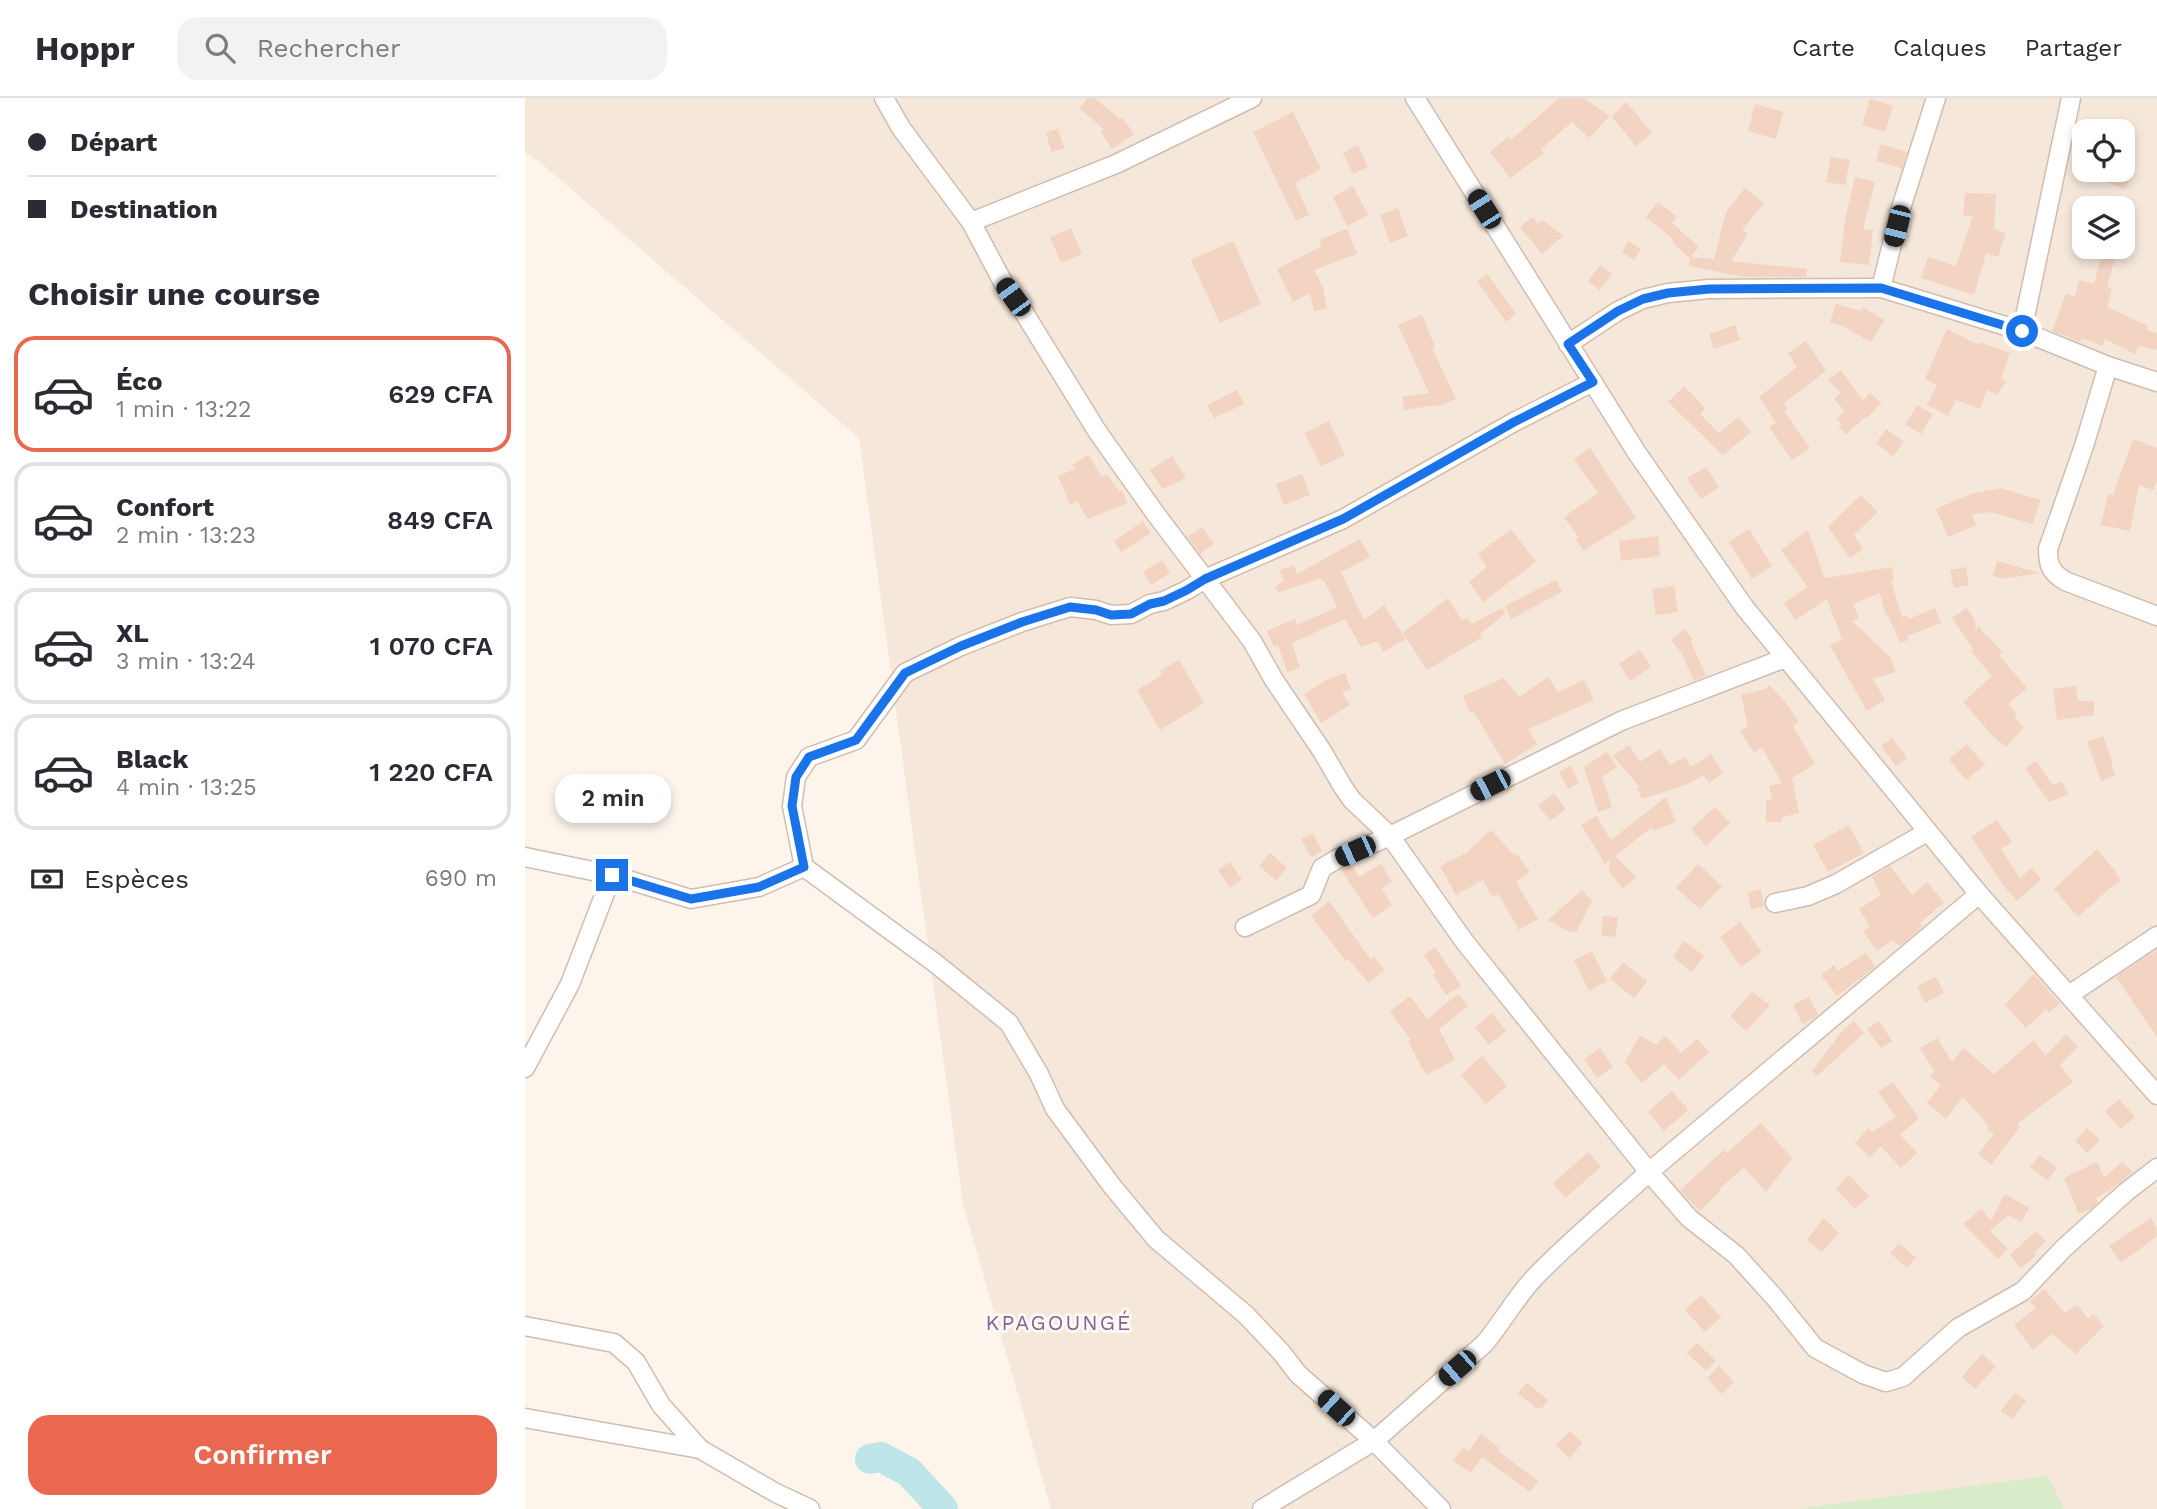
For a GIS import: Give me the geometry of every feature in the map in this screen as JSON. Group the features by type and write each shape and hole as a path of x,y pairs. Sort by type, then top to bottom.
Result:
{"street":[{"path":"884,98 901,128 971,222 1004,284 1097,431 1252,641 1343,788 1390,836 1464,941 1649,1172 1689,1218 1736,1255 1815,1348 1863,1374 1886,1382 1903,1377 1949,1335 1973,1318 2023,1291 2064,1248 2157,1168"},
{"path":"971,222 1116,164 1252,98"},
{"path":"1415,98 1637,453 1729,586 1979,894 2157,1095"},
{"path":"1881,288 1901,208 1935,98"},
{"path":"2022,331 2071,98"},
{"path":"1568,344 1618,311 1643,299 1668,293 1709,289 1881,288 2022,331 2157,383"},
{"path":"2108,366 2084,446 2048,549 2048,564 2053,573 2065,581 2157,616"},
{"path":"1441,1509 1374,1441 1299,1374 1246,1315 1156,1239 1112,1186 1055,1109 1039,1074 1009,1023 935,963 804,867 792,806 796,777 809,757 856,740 905,673 961,646 1070,607 1111,615 1131,614 1150,604 1164,601 1205,579 1343,519 1514,422 1593,382"},
{"path":"1245,928 1311,895 1322,868 1337,859 1390,836 1621,720 1785,658"},
{"path":"1775,903 1808,897 1836,884 1927,832"},
{"path":"525,857 612,875 691,899 759,887 804,867"},
{"path":"525,1068 569,984 612,875"},
{"path":"1262,1509 1374,1441 1484,1344 1514,1300 1537,1275 1649,1172 1979,894"},
{"path":"2069,995 2157,936"},
{"path":"525,1326 614,1343 636,1362 661,1405 700,1450"},
{"path":"525,1418 700,1450 810,1509"}],"shaded area":[{"path":"525,98 2157,98 2157,1509 1051,1509 963,1204 859,438 525,152"}],"green space":[{"path":"2048,1476 2064,1509 1797,1509"}],"building":[{"path":"1088,98 1094,98 1120,119 1122,117 1134,134 1112,149 1101,132 1104,129 1079,108"},
{"path":"1559,98 1583,98 1610,116 1589,138 1572,122 1541,149 1544,153 1510,178 1490,152 1508,137 1511,140"},
{"path":"1870,99 1893,106 1885,132 1862,125"},
{"path":"1626,102 1652,133 1636,146 1612,117"},
{"path":"1755,104 1783,112 1776,139 1748,131"},
{"path":"1293,112 1321,169 1295,183 1309,215 1296,221 1253,132"},
{"path":"1058,129 1064,148 1051,152 1046,132"},
{"path":"1881,144 1907,152 1902,168 1876,161"},
{"path":"1358,145 1368,167 1353,174 1343,153"},
{"path":"1831,157 1850,160 1845,185 1826,182"},
{"path":"1855,177 1875,182 1863,229 1873,230 1869,265 1840,262 1845,220"},
{"path":"2105,182 2128,182 2126,189"},
{"path":"1353,186 1368,215 1347,226 1333,197"},
{"path":"1745,188 1764,203 1742,230 1748,234 1731,261 1807,269 1806,277 1744,277 1689,266 1690,257 1714,259 1726,212"},
{"path":"1965,193 1996,194 1994,229 2006,233 1998,257 1986,253 1974,295 1921,278 1928,257 1956,266 1973,216 1963,216"},
{"path":"1658,202 1677,217 1672,223 1699,247 1689,258 1672,242 1674,240 1646,217"},
{"path":"1398,208 1408,236 1390,243 1380,215"},
{"path":"1532,217 1538,224 1543,220 1563,236 1542,254 1520,227"},
{"path":"1071,228 1082,254 1061,263 1050,237"},
{"path":"1347,229 1357,254 1314,270 1323,287 1327,308 1314,311 1310,293 1293,302 1277,269 1322,246 1319,240"},
{"path":"1233,241 1261,304 1220,323 1191,260"},
{"path":"1628,241 1641,249 1634,260 1622,252"},
{"path":"2101,259 2114,259 2107,287 2112,289 2107,307 2148,326 2146,330 2157,333 2157,350 2139,346 2135,354 2105,339 2102,346 2082,338 2080,342 2052,331 2066,294 2075,297 2079,280 2094,284"},
{"path":"1600,265 1612,274 1599,290 1588,281"},
{"path":"1487,274 1516,314 1506,322 1477,281"},
{"path":"1836,304 1860,311 1863,307 1884,320 1871,342 1830,322"},
{"path":"1422,315 1435,347 1432,348 1456,399 1437,407 1404,410 1402,397 1429,393 1398,325"},
{"path":"1735,325 1740,340 1714,349 1709,334"},
{"path":"1947,329 1979,345 1980,342 2010,353 2001,378 2006,381 1997,395 1987,390 1980,409 1956,400 1948,416 1927,405 1937,385 1925,379"},
{"path":"1806,341 1826,371 1784,403 1787,408 1784,411 1810,448 1792,460 1769,427 1776,423 1759,397 1797,367 1788,353"},
{"path":"1841,370 1863,401 1870,393 1881,403 1846,434 1839,427 1842,424 1837,419 1845,411 1834,399 1841,393 1828,380"},
{"path":"1684,386 1705,408 1700,414 1719,433 1738,417 1751,432 1723,455 1668,402"},
{"path":"1237,390 1244,404 1214,418 1207,405"},
{"path":"1917,405 1933,414 1921,434 1905,425"},
{"path":"1329,421 1345,455 1321,466 1305,433"},
{"path":"1886,429 1904,442 1893,456 1876,443"},
{"path":"2133,439 2157,448 2157,480 2153,490 2139,485 2130,531 2101,525 2108,494 2113,495"},
{"path":"1590,448 1636,518 1583,551 1576,539 1579,538 1564,517 1598,493 1574,459"},
{"path":"1089,455 1102,478 1106,474 1119,491 1122,490 1127,503 1087,519 1077,501 1070,504 1058,476 1075,469 1072,465"},
{"path":"1172,456 1186,478 1163,489 1150,470"},
{"path":"1706,467 1719,487 1701,499 1687,478"},
{"path":"1302,474 1310,495 1284,505 1276,484"},
{"path":"2001,488 2040,500 2033,524 1990,512 1972,515 1976,525 1948,537 1936,509 1971,494"},
{"path":"1861,495 1878,512 1854,535 1863,549 1850,558 1828,527"},
{"path":"1143,521 1151,533 1121,552 1114,541"},
{"path":"1202,527 1214,544 1200,554 1188,537"},
{"path":"1511,529 1536,562 1483,602 1469,582 1487,567 1478,554"},
{"path":"1749,529 1772,566 1752,579 1729,542"},
{"path":"1808,530 1824,577 1820,579 1892,567 1894,581 1891,581 1902,617 1907,615 1909,619 1935,608 1941,623 1907,636 1908,640 1900,643 1888,615 1886,616 1880,593 1853,604 1859,618 1852,621 1891,658 1895,672 1873,679 1885,700 1867,711 1830,645 1842,639 1827,599 1795,620 1784,603 1808,587 1781,550"},
{"path":"1658,536 1660,556 1621,561 1619,541"},
{"path":"1360,539 1370,557 1341,572 1364,620 1384,605 1406,639 1383,652 1378,641 1361,647 1345,619 1292,643 1300,668 1287,672 1278,645 1274,647 1267,631 1295,619 1297,625 1337,607 1324,580 1322,582 1320,578 1278,593 1275,587 1284,581 1280,570 1294,565 1297,574"},
{"path":"1162,560 1170,573 1151,585 1143,572"},
{"path":"1997,561 2039,573 2004,579 1993,576"},
{"path":"1966,567 1969,585 1954,588 1950,570"},
{"path":"1556,580 1562,592 1511,619 1505,606"},
{"path":"1674,586 1678,612 1656,615 1652,589"},
{"path":"1448,598 1462,621 1467,617 1471,624 1502,608 1506,613 1480,634 1482,637 1427,670 1403,633"},
{"path":"1967,608 1974,619 1976,632 1978,625 2002,652 1999,655 2027,688 2008,704 2017,714 2014,717 2024,727 2006,747 1963,702 1992,676 1971,651 1973,649 1952,618"},
{"path":"1685,629 1693,640 1691,642 1706,676 1694,681 1681,652 1671,640"},
{"path":"1640,650 1651,667 1630,681 1619,664"},
{"path":"1179,660 1204,703 1160,730 1137,690 1162,675 1160,671"},
{"path":"1345,673 1351,689 1342,692 1350,705 1321,723 1304,694"},
{"path":"1548,677 1558,692 1584,680 1594,700 1528,729 1537,744 1505,764 1473,711 1470,713 1463,696 1504,678 1519,697"},
{"path":"1769,685 1799,722 1793,726 1815,764 1792,778 1799,813 1782,817 1782,822 1766,822 1766,800 1772,800 1769,786 1782,783 1762,748 1754,753 1740,731 1748,726 1741,695 1765,689"},
{"path":"2076,686 2078,701 2094,701 2094,715 2057,720 2053,689"},
{"path":"2103,736 2115,775 2101,781 2087,742"},
{"path":"1892,738 1907,758 1896,766 1881,746"},
{"path":"1967,744 1985,765 1966,780 1949,759"},
{"path":"1629,745 1640,762 1660,749 1670,765 1685,757 1691,767 1711,754 1723,773 1709,783 1704,775 1686,785 1642,799 1637,789 1640,787 1613,756"},
{"path":"1607,752 1617,767 1602,777 1612,808 1598,812 1584,767"},
{"path":"2036,761 2053,785 2062,781 2068,794 2049,802 2025,768"},
{"path":"1571,766 1579,783 1568,789 1559,772"},
{"path":"1554,793 1566,809 1550,821 1538,805"},
{"path":"1666,797 1676,822 1653,831 1652,827 1615,856 1636,877 1623,889 1609,871 1610,859 1605,864 1581,825 1596,816 1611,840"},
{"path":"1715,807 1730,823 1706,846 1691,829"},
{"path":"1997,820 2012,842 2001,849 2020,879 2031,868 2041,879 2017,901 1971,837"},
{"path":"1849,825 1864,853 1828,872 1813,845"},
{"path":"1491,830 1515,856 1517,854 1530,872 1516,882 1538,919 1519,930 1498,894 1493,897 1483,880 1456,895 1440,866 1466,853"},
{"path":"1313,833 1322,851 1311,857 1301,839"},
{"path":"2097,849 2121,882 2110,888 2078,917 2054,889"},
{"path":"1270,853 1287,868 1276,881 1259,866"},
{"path":"1230,862 1242,880 1230,888 1218,870"},
{"path":"1381,864 1392,882 1381,888 1392,905 1373,918 1341,870 1352,865 1359,877"},
{"path":"1698,864 1722,886 1700,909 1676,888"},
{"path":"1890,866 1912,895 1927,882 1944,902 1919,924 1922,926 1920,929 1900,946 1893,940 1877,951 1863,931 1870,926 1859,909 1881,895 1872,877"},
{"path":"1761,889 1764,906 1751,910 1748,892"},
{"path":"1582,890 1592,901 1576,932 1570,932 1548,920"},
{"path":"1329,901 1371,960 1374,957 1384,970 1369,983 1348,959 1346,961 1311,916"},
{"path":"1603,916 1618,918 1615,937 1601,935"},
{"path":"1740,922 1762,952 1741,967 1720,937"},
{"path":"1684,941 1704,956 1692,972 1673,957"},
{"path":"1435,947 1461,986 1446,995 1424,955"},
{"path":"2157,950 2157,1037 2116,977"},
{"path":"1592,951 1607,981 1589,991 1574,960"},
{"path":"1866,953 1875,967 1837,996 1821,975 1834,965 1838,971"},
{"path":"1623,962 1647,981 1634,998 1610,979"},
{"path":"2034,974 2060,1004 2049,1013 2046,1009 2026,1028 2005,1005"},
{"path":"1936,977 1944,993 1925,1003 1917,986"},
{"path":"1752,992 1770,1005 1746,1031 1730,1016"},
{"path":"1458,994 1468,1006 1439,1029 1455,1060 1426,1075 1408,1042 1411,1040 1390,1011 1410,996 1427,1019"},
{"path":"1809,997 1818,1015 1803,1024 1793,1005"},
{"path":"1492,1013 1506,1031 1489,1045 1475,1027"},
{"path":"1854,1021 1864,1033 1817,1076 1812,1071 1836,1037"},
{"path":"1879,1021 1892,1041 1881,1048 1867,1029"},
{"path":"2066,1034 2078,1047 2060,1065 2073,1082 2017,1124 2020,1127 1991,1165 1978,1154 1994,1134 1987,1129 1989,1126 1963,1097 1946,1119 1927,1103 1941,1085 1930,1076 1934,1071 1920,1048 1937,1038 1952,1062 1963,1048 1994,1074 2034,1040 2045,1056"},
{"path":"1640,1035 1656,1045 1665,1036 1681,1053 1697,1039 1709,1052 1679,1080 1664,1064 1642,1083 1625,1062"},
{"path":"1600,1048 1613,1067 1597,1078 1584,1059"},
{"path":"1482,1056 1507,1086 1486,1104 1461,1075"},
{"path":"1893,1082 1919,1118 1900,1135 1917,1153 1901,1168 1881,1146 1870,1157 1855,1143 1869,1128 1872,1132 1896,1117 1878,1092"},
{"path":"1672,1091 1688,1110 1664,1131 1648,1112"},
{"path":"2119,1099 2135,1117 2121,1129 2105,1111"},
{"path":"1761,1123 1792,1158 1766,1192 1744,1167 1719,1189 1700,1211 1680,1190 1724,1150 1727,1153"},
{"path":"2087,1128 2100,1140 2087,1153 2075,1141"},
{"path":"1589,1152 1601,1167 1565,1198 1553,1183"},
{"path":"2040,1155 2057,1168 2047,1180 2030,1167"},
{"path":"2097,1162 2104,1178 2122,1162 2133,1172 2096,1198 2098,1202 2092,1208 2079,1214 2064,1178"},
{"path":"1849,1175 1869,1196 1855,1209 1836,1189"},
{"path":"2005,1194 2029,1208 2021,1222 2008,1215 1990,1231 2008,1249 1998,1259 1963,1224 1981,1209 1991,1220"},
{"path":"1824,1218 1839,1233 1822,1252 1807,1240"},
{"path":"2151,1218 2157,1229 2157,1236 2121,1263 2109,1246"},
{"path":"2036,1231 2046,1241 2034,1253 2036,1256 2020,1268 2010,1255"},
{"path":"1899,1243 1916,1258 1907,1268 1890,1253"},
{"path":"2044,1289 2065,1313 2077,1305 2088,1319 2093,1314 2104,1326 2076,1354 2052,1334 2033,1350 2014,1325 2036,1308 2030,1301"},
{"path":"1701,1295 1721,1317 1705,1332 1685,1310"},
{"path":"1697,1343 1716,1361 1706,1371 1687,1353"},
{"path":"1982,1354 1996,1366 1975,1389 1962,1377"},
{"path":"1719,1366 1734,1382 1722,1394 1707,1378"},
{"path":"1527,1383 1548,1400 1542,1408 1536,1408 1518,1393"},
{"path":"2015,1393 2026,1401 2012,1419 2001,1411"},
{"path":"1570,1431 1583,1443 1569,1458 1556,1445"},
{"path":"1481,1434 1499,1448 1498,1451 1538,1481 1530,1492 1482,1457 1471,1473 1453,1461 1463,1447 1469,1451"}],"waterway":[{"path":"870,1459 881,1457 909,1472 943,1509"}],"district":[{"name":"KPAGOUNGÉ","path":"1059,1323"}],"route":[{"path":"612,875 691,899 759,887 804,867 792,806 796,777 809,757 856,740 905,673 961,646 1070,607 1111,615 1131,614 1343,519 1514,422 1593,382 1568,344 1618,311 1643,299 1668,293 1709,289 1881,288 2022,331"}]}
